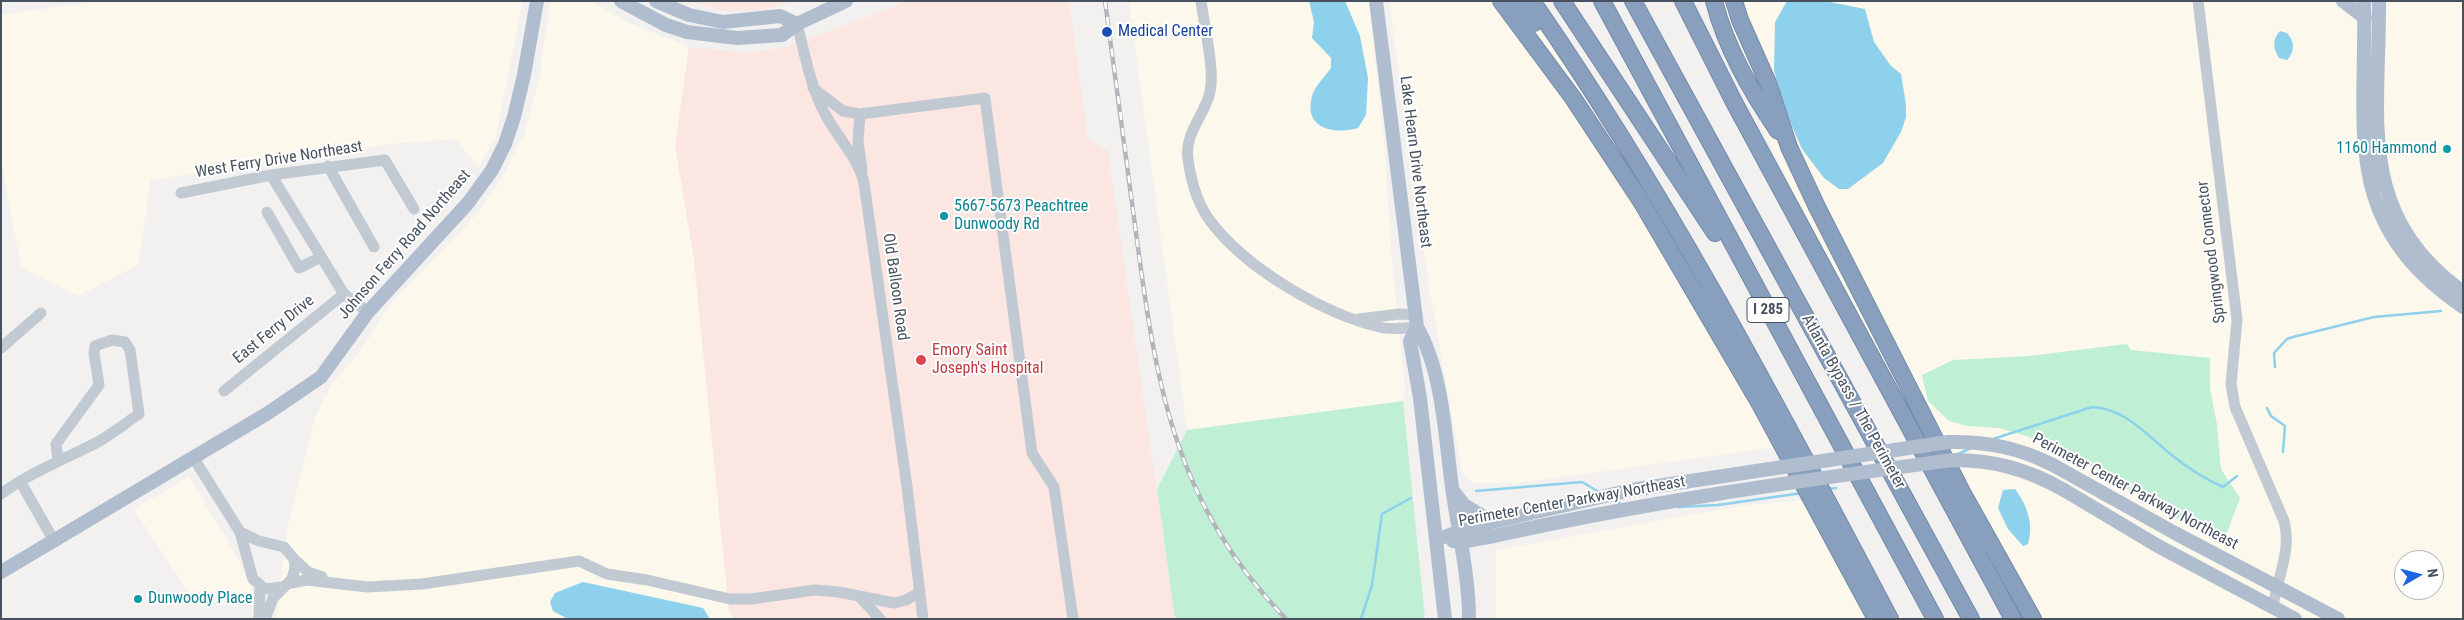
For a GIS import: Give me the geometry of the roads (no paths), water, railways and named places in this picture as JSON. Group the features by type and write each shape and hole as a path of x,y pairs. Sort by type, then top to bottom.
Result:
{"highway":[{"path":"1501,1 1573,98 1641,201 1760,404 1876,619"},
{"path":"1518,1 1608,126 1690,252"},
{"path":"1532,1 1574,62 1640,167 1690,252 1786,423 1890,619"},
{"path":"1562,1 1724,246 1747,272"},
{"name":"Atlanta Bypass / The Perimeter","path":"1602,1 1935,619"},
{"name":"Atlanta Bypass / The Perimeter","path":"1633,1 1971,619"},
{"path":"1683,1 1735,104 2010,614"},
{"path":"1714,1 1753,94 1789,147"},
{"path":"1734,1 1743,28 1768,83 1789,147 1817,208 1963,494 2032,619"}],"main road":[{"name":"Johnson Ferry Road Northeast","path":"1,572 268,413 321,377 368,312 468,203 492,170 505,144 514,117 524,75 537,1"},
{"path":"621,1 666,25 709,36 737,38 782,35 797,24 846,1"},
{"path":"656,1 689,14 723,22 780,16 797,24"},
{"name":"Lake Hearn Drive Northeast","path":"1376,1 1417,321 1426,342 1435,376 1460,536 1469,619"},
{"path":"2343,1 2365,18"},
{"path":"2364,1 2364,153 2373,196 2386,226 2406,257 2428,280 2463,307"},
{"path":"2379,1 2378,140 2383,182 2395,213 2412,242 2433,267 2463,292"},
{"name":"Lake Hearn Drive Northeast","path":"1417,321 1410,342 1420,398 1446,619"},
{"name":"Perimeter Center Parkway Northeast","path":"1493,529 1631,490 1948,442 1993,444 2023,451 2053,465 2338,619"},
{"name":"Perimeter Center Parkway Northeast","path":"1438,539 1703,496 1952,460 1980,460 2010,466 2064,490 2158,546 2295,619"},
{"path":"1453,491 1464,506 1493,529"}],"street":[{"path":"1201,1 1211,73 1210,91 1188,140 1187,157 1192,185 1200,204 1211,222 1264,272 1292,291 1357,319 1391,315 1417,321"},
{"name":"Springwood Connector","path":"2198,1 2237,320 2232,370 2233,394 2241,420 2284,521 2288,538 2286,558 2276,587 2273,607"},
{"name":"Old Balloon Road","path":"797,24 813,88 825,114 862,177 908,487 923,619"},
{"path":"813,88 843,110 860,114 985,98 1032,453 1054,487 1073,619"},
{"path":"860,114 858,141 862,177"},
{"name":"West Ferry Drive Northeast","path":"182,193 271,175 385,160 414,209"},
{"path":"328,166 374,248"},
{"path":"271,175 344,294 368,312"},
{"path":"266,212 299,268 320,257"},
{"name":"East Ferry Drive","path":"224,391 344,294"},
{"path":"1,348 41,313"},
{"path":"1,494 58,460 95,444 139,414 130,350 125,342 112,340 96,346 94,353 99,385 56,444 58,460"},
{"path":"194,457 240,532 251,573 260,586 270,590 306,580 368,587 422,584 579,561 607,574 647,580 730,599 751,599 815,590 839,592 894,602 906,600 920,592"},
{"path":"20,481 54,541"},
{"path":"240,532 259,541 284,547 308,572 340,583"},
{"path":"265,619 268,605 294,574 294,559"},
{"path":"259,619 260,586"},
{"path":"860,597 880,619"}],"water":[{"path":"1309,1 1345,1 1360,36 1368,78 1366,115 1358,128 1342,131 1333,130 1325,128 1313,119 1311,111 1312,96 1316,87 1331,68 1331,58 1312,38 1314,22"},
{"path":"1787,1 1825,1 1865,9 1874,42 1891,66 1901,74 1906,117 1901,132 1883,163 1848,189 1839,189 1824,178 1802,149 1784,108 1774,70 1775,22"},
{"path":"2280,31 2287,33 2293,43 2292,54 2287,60 2279,58 2275,47 2275,41"},
{"path":"2015,489 2026,508 2030,522 2028,544 2023,546 2008,529 1998,508 2003,490"},
{"path":"583,582 703,608 710,619 568,619 553,611 550,602 555,593"}],"waterway":[{"path":"2275,367 2274,353 2287,339 2374,317 2441,311"},
{"path":"1993,439 2092,407 2104,409 2126,418 2185,465 2216,484 2223,487 2237,476"},
{"path":"2267,408 2271,416 2285,426 2283,452"},
{"path":"1956,455 1971,448"},
{"path":"1476,491 1582,482 1599,492"},
{"path":"1827,489 1836,488"},
{"path":"1678,507 1718,505 1802,493"},
{"path":"1361,619 1372,585 1382,514 1411,498"},
{"path":"1612,499 1623,505"}],"railway":[{"path":"1105,1 1150,330 1174,433 1192,481 1216,528 1247,574 1286,619"}],"place":[{"name":"Medical Center","path":"1107,32"},
{"name":"1160 Hammond","path":"2447,149"},
{"name":"5667-5673 Peachtree Dunwoody Rd","path":"944,216"},
{"name":"Emory Saint Joseph's Hospital","path":"921,360"},
{"name":"Dunwoody Place","path":"138,599"}]}
